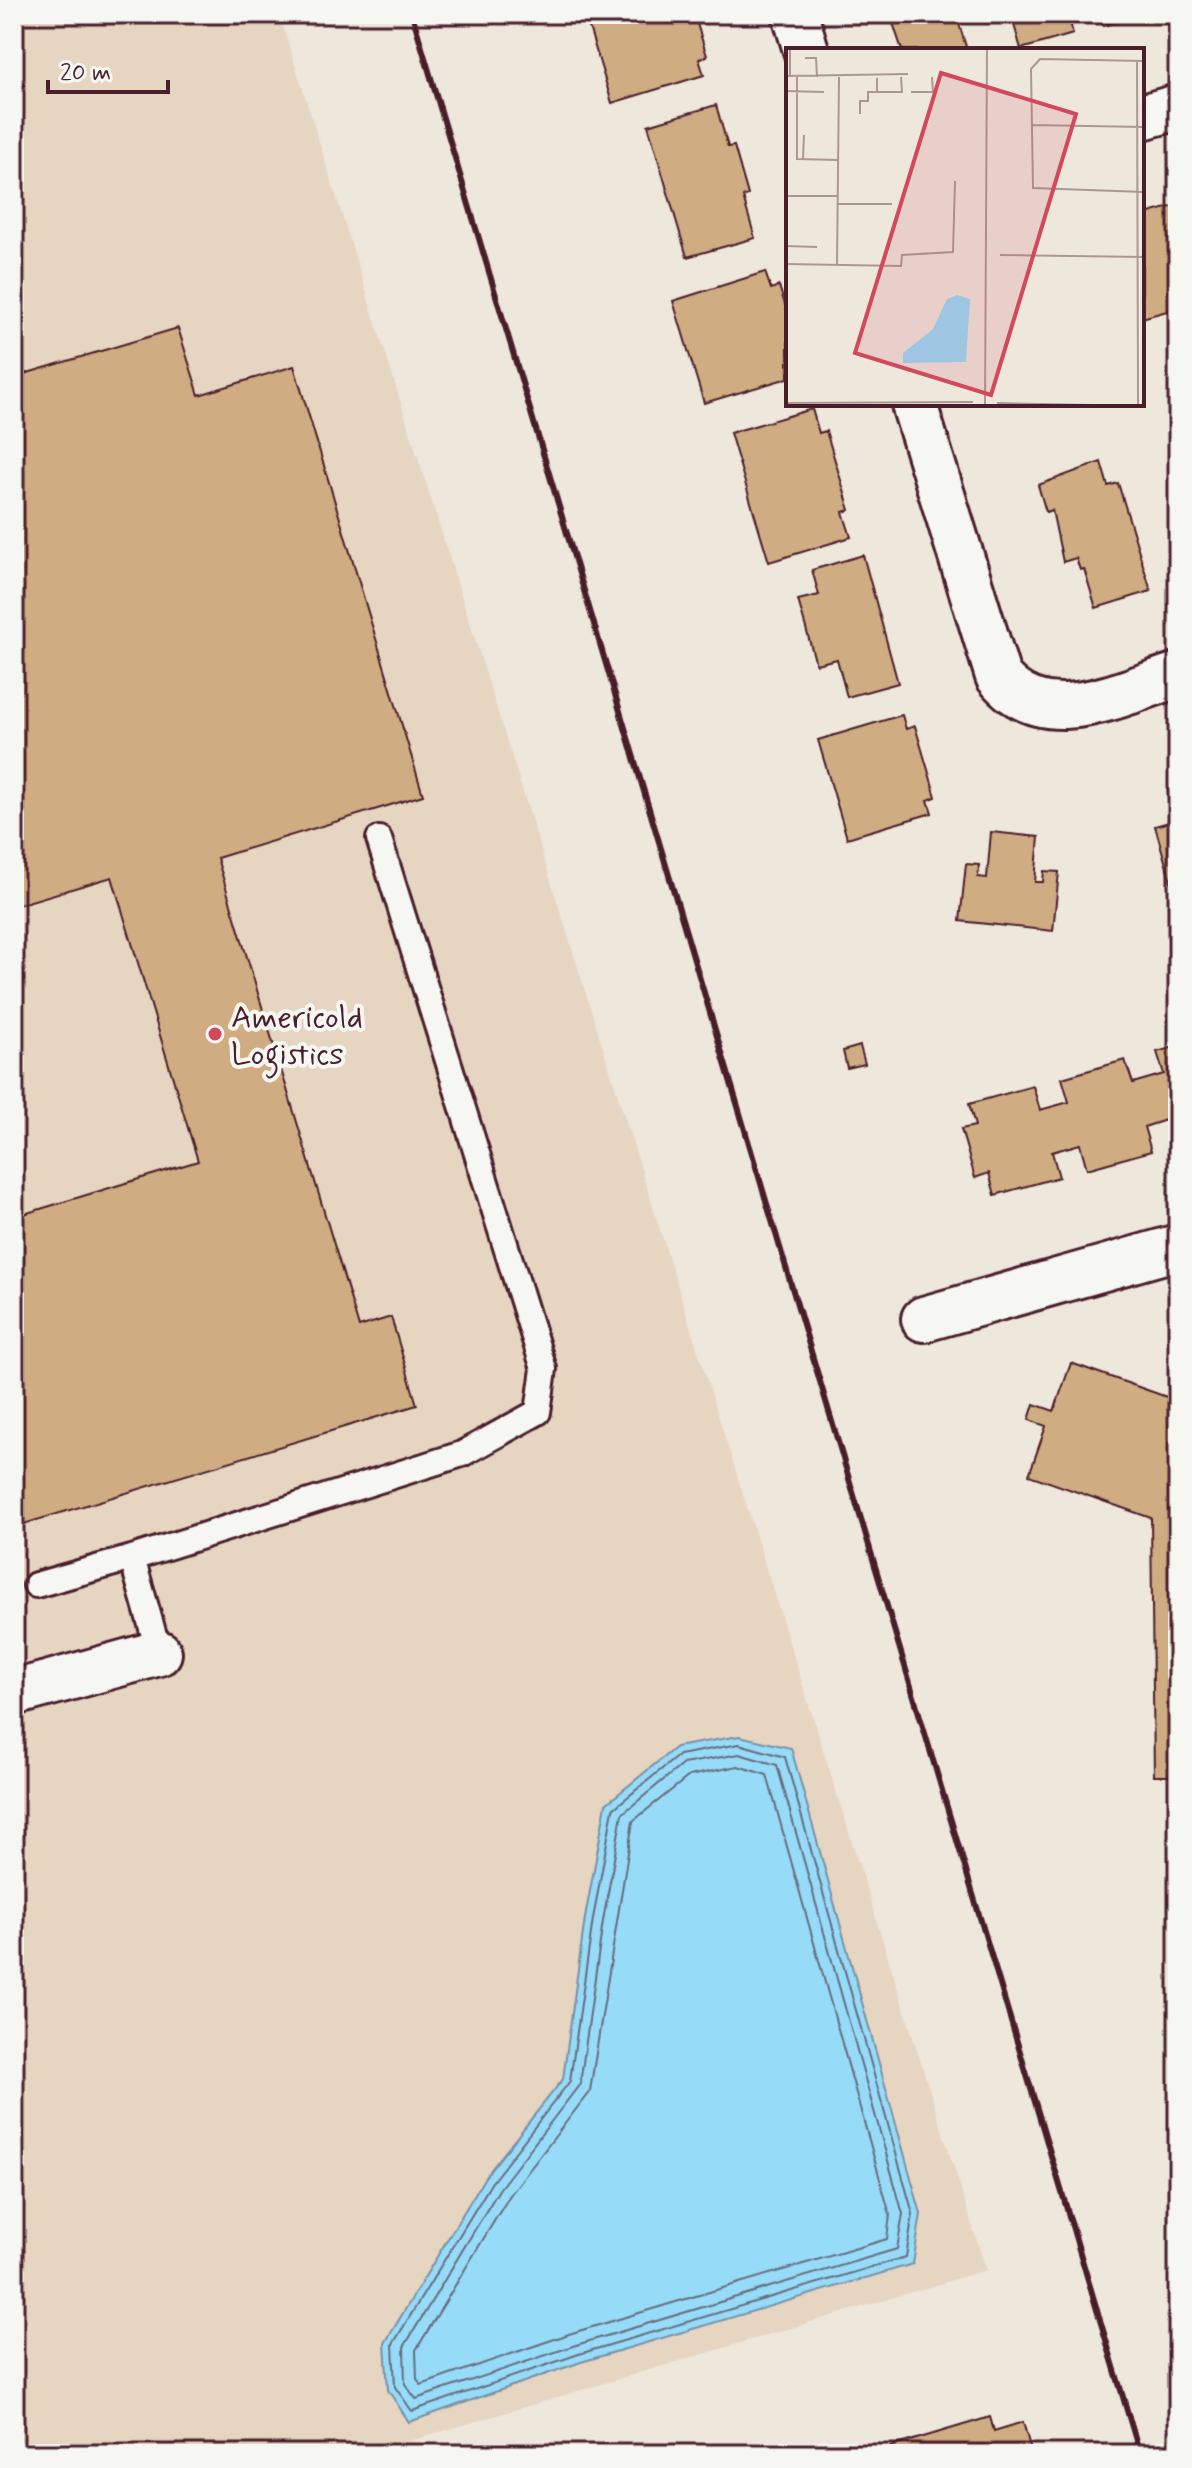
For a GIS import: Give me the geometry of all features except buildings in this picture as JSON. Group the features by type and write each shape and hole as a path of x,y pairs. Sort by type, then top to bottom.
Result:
{"street":[{"path":"795,14 805,48"},
{"path":"1144,116 1178,107"},
{"path":"915,406 998,676 1021,698 1041,707 1061,707 1178,675"},
{"path":"924,1319 1178,1247"},
{"path":"14,1693 159,1653"}],"lane":[{"path":"36,1585 132,1558 462,1454 538,1412 544,1369 379,839"},
{"path":"132,1558 159,1653"}],"shaded area":[{"path":"14,14 279,14 986,2270 366,2454 14,2454"}],"water":[{"path":"739,1736 791,1748 921,2214 913,2264 581,2362 409,2422 388,2390 385,2343 485,2177 563,2079 585,1918 606,1804 676,1747"}],"railway":[{"path":"412,14 1140,2454"}],"place":[{"name":"Americold Logistics","path":"215,1034"}]}
